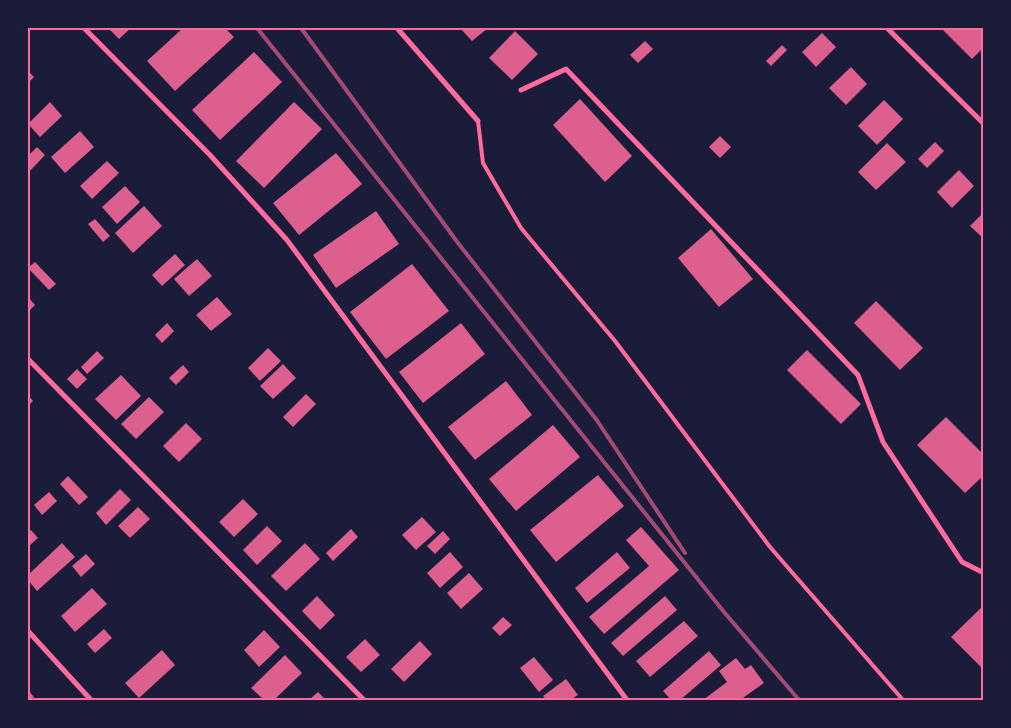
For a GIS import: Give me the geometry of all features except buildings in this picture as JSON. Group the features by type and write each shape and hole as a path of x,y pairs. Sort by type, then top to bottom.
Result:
{"street":[{"path":"84,28 210,155 287,240 627,700"},
{"path":"397,28 478,121"},
{"path":"887,28 984,124"},
{"path":"521,90 566,69 858,375 884,442 962,562 984,572"},
{"path":"28,359 364,700"},
{"path":"28,631 90,700"}],"lane":[{"path":"478,121 483,163 521,228 615,341 770,547 903,700"}],"railway":[{"path":"257,28 724,612 799,700"},
{"path":"301,28 458,243 596,419 685,553"}]}
